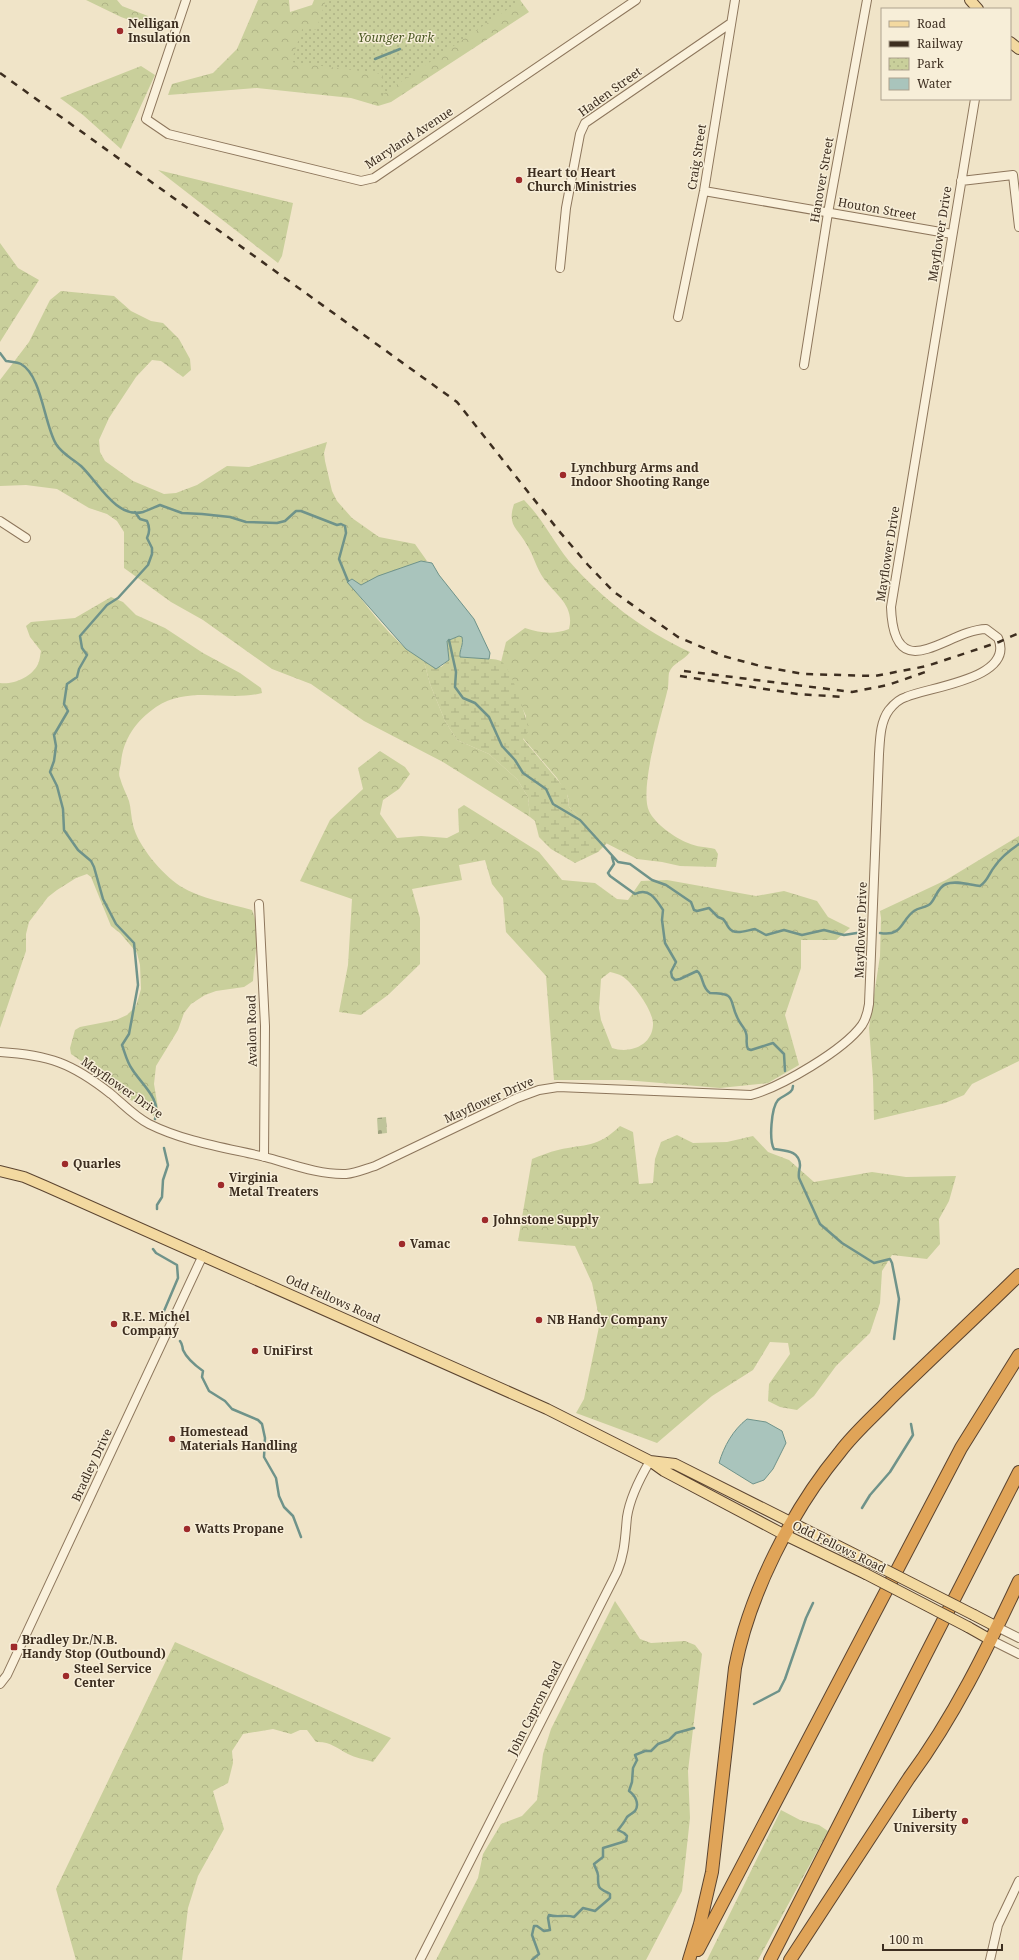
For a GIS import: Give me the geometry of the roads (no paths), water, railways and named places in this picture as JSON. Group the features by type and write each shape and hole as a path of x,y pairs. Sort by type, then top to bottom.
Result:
{"highway":[{"path":"688,1960 700,1924 712,1872 735,1668 739,1646 752,1605 785,1535 824,1471 841,1450 920,1370 1019,1276"},
{"path":"692,1960 958,1455 1019,1355"},
{"path":"770,1960 1019,1472"},
{"path":"790,1960 909,1778 930,1750 998,1627 1019,1581"}],"main road":[{"path":"970,0 977,8"},
{"path":"1011,43 1019,49"},
{"name":"Odd Fellows Road","path":"0,1171 24,1177 203,1255 547,1409 650,1461 664,1471 785,1535 866,1574 991,1640"},
{"name":"Odd Fellows Road","path":"650,1461 675,1464 998,1627"}],"street":[{"name":"Maryland Avenue","path":"186,0 146,119 168,134 361,182 374,178 636,0"},
{"name":"Craig Street","path":"678,316 704,191 735,0"},
{"name":"Hanover Street","path":"804,365 828,213 867,0"},
{"name":"Haden Street","path":"560,268 566,208 580,134 584,123 731,23"},
{"name":"Mayflower Drive","path":"0,1052 44,1057 82,1072 147,1124 180,1136 328,1173 345,1174 375,1166 517,1098 540,1090 558,1087 751,1095 768,1090 793,1078 837,1048 863,1024 870,1004 879,754 881,735 886,715 894,704 904,698 964,681 982,673 992,665 1000,653 998,638 986,629 972,632 929,649 910,649 902,646 891,620 890,607 975,100"},
{"path":"961,181 1013,175 1019,227"},
{"name":"Houton Street","path":"704,191 952,234"},
{"path":"0,521 26,538"},
{"name":"Avalon Road","path":"259,904 265,1026 264,1157"},
{"name":"Bradley Drive","path":"0,1684 7,1675 203,1255"},
{"name":"John Capron Road","path":"420,1960 617,1572 625,1547 630,1506 637,1485 650,1461"},
{"name":"Odd Fellows Road","path":"998,1627 1019,1638"},
{"name":"Odd Fellows Road","path":"991,1640 1019,1654"},
{"path":"990,1960 998,1925 1019,1881"}],"water":[{"path":"421,561 432,563 439,575 474,619 490,653 489,659 460,657 462,637 459,636 447,641 449,660 436,669 406,649 347,582 352,579 361,585 378,576"},
{"path":"747,1419 766,1422 782,1431 786,1443 773,1469 764,1480 753,1484 719,1463 724,1450 737,1428"}],"waterway":[{"path":"375,59 400,49"},
{"path":"0,353 6,361 19,363 28,370 38,389 48,425 56,444 65,454 81,466 108,498 116,505 133,513 143,512 160,505 182,513 230,517 246,522 277,523 285,521 296,511 301,511 337,525 341,524 345,526 346,533 339,559 348,581"},
{"path":"135,512 140,519 147,521 148,523 149,534 147,538 152,548 152,554 148,565 118,598 107,605 80,636 82,648 87,655 79,669 77,677 67,684 64,704 68,711 54,735 56,746 54,761 50,772 57,786 63,809 64,830 78,850 91,861 103,899 116,924 134,943 138,985 129,1034 122,1045 130,1066 153,1098 156,1105 155,1119"},
{"path":"449,640 456,672 455,687 463,698 475,703 489,717 502,746 515,760 523,773 546,789 553,804 580,820 618,862 630,864 652,880 666,885 691,902 694,910 697,911 709,908 718,917 723,919 729,928 734,932 755,929 766,935 784,930 802,935 824,930 844,935 863,932"},
{"path":"880,933 893,933 901,927 914,911 929,905 943,885 959,883 980,886 985,882 1000,860 1019,844"},
{"path":"612,857 614,864 608,873 610,876 635,894 644,892 652,895 663,910 662,920 665,943 676,962 671,972 672,977 675,980 680,979 697,971 701,976 707,991 710,993 719,993 729,996 739,1021 745,1031 748,1049 751,1050 773,1043 784,1054 785,1071"},
{"path":"793,1086 790,1093 780,1098 776,1104 772,1117 772,1145 774,1149 791,1152 797,1156 800,1165 799,1178 820,1224 842,1243 874,1263 890,1259 899,1299 894,1339"},
{"path":"157,1209 157,1205 162,1197 163,1180 168,1165 164,1148"},
{"path":"153,1249 156,1253 177,1265 178,1278 164,1311"},
{"path":"180,1341 187,1356 203,1371 202,1377 209,1391 225,1401 232,1409 258,1420 262,1424 265,1438 264,1457 276,1478 279,1496 284,1507 293,1516 301,1537"},
{"path":"862,1508 870,1495 890,1472 913,1435 911,1424"},
{"path":"754,1704 779,1691 785,1679 806,1618 813,1603"},
{"path":"532,1960 539,1954 532,1935 534,1926 537,1926 544,1931 550,1930 549,1915 574,1917 583,1908 595,1911 610,1898 610,1894 601,1889 599,1886 598,1874 594,1864 603,1857 603,1848 626,1841 627,1836 618,1830 627,1817 635,1811 637,1805 636,1800 629,1791 632,1782 633,1768 637,1760 635,1755 645,1751 651,1751 658,1744 669,1740 676,1733 694,1728"}],"railway":[{"path":"0,73 457,402 559,531 588,565 614,592 678,637 723,656 764,667 804,674 875,676 927,666 999,642 1019,633"},
{"path":"684,671 852,692 888,685 931,670"},
{"path":"680,676 798,694 843,697"}],"place":[{"name":"Nelligan Insulation","path":"120,31"},
{"name":"Heart to Heart Church Ministries","path":"519,180"},
{"name":"Lynchburg Arms and Indoor Shooting Range","path":"563,475"},
{"name":"Quarles","path":"65,1164"},
{"name":"Virginia Metal Treaters","path":"221,1185"},
{"name":"Johnstone Supply","path":"485,1220"},
{"name":"Vamac","path":"402,1244"},
{"name":"NB Handy Company","path":"539,1320"},
{"name":"R.E. Michel Company","path":"114,1324"},
{"name":"UniFirst","path":"255,1351"},
{"name":"Homestead Materials Handling","path":"172,1439"},
{"name":"Watts Propane","path":"187,1529"},
{"name":"Bradley Dr./N.B. Handy Stop (Outbound)","path":"14,1647"},
{"name":"Steel Service Center","path":"66,1676"},
{"name":"Liberty University","path":"965,1821"}],"park label":[{"name":"Younger Park","path":"396,38"}]}
